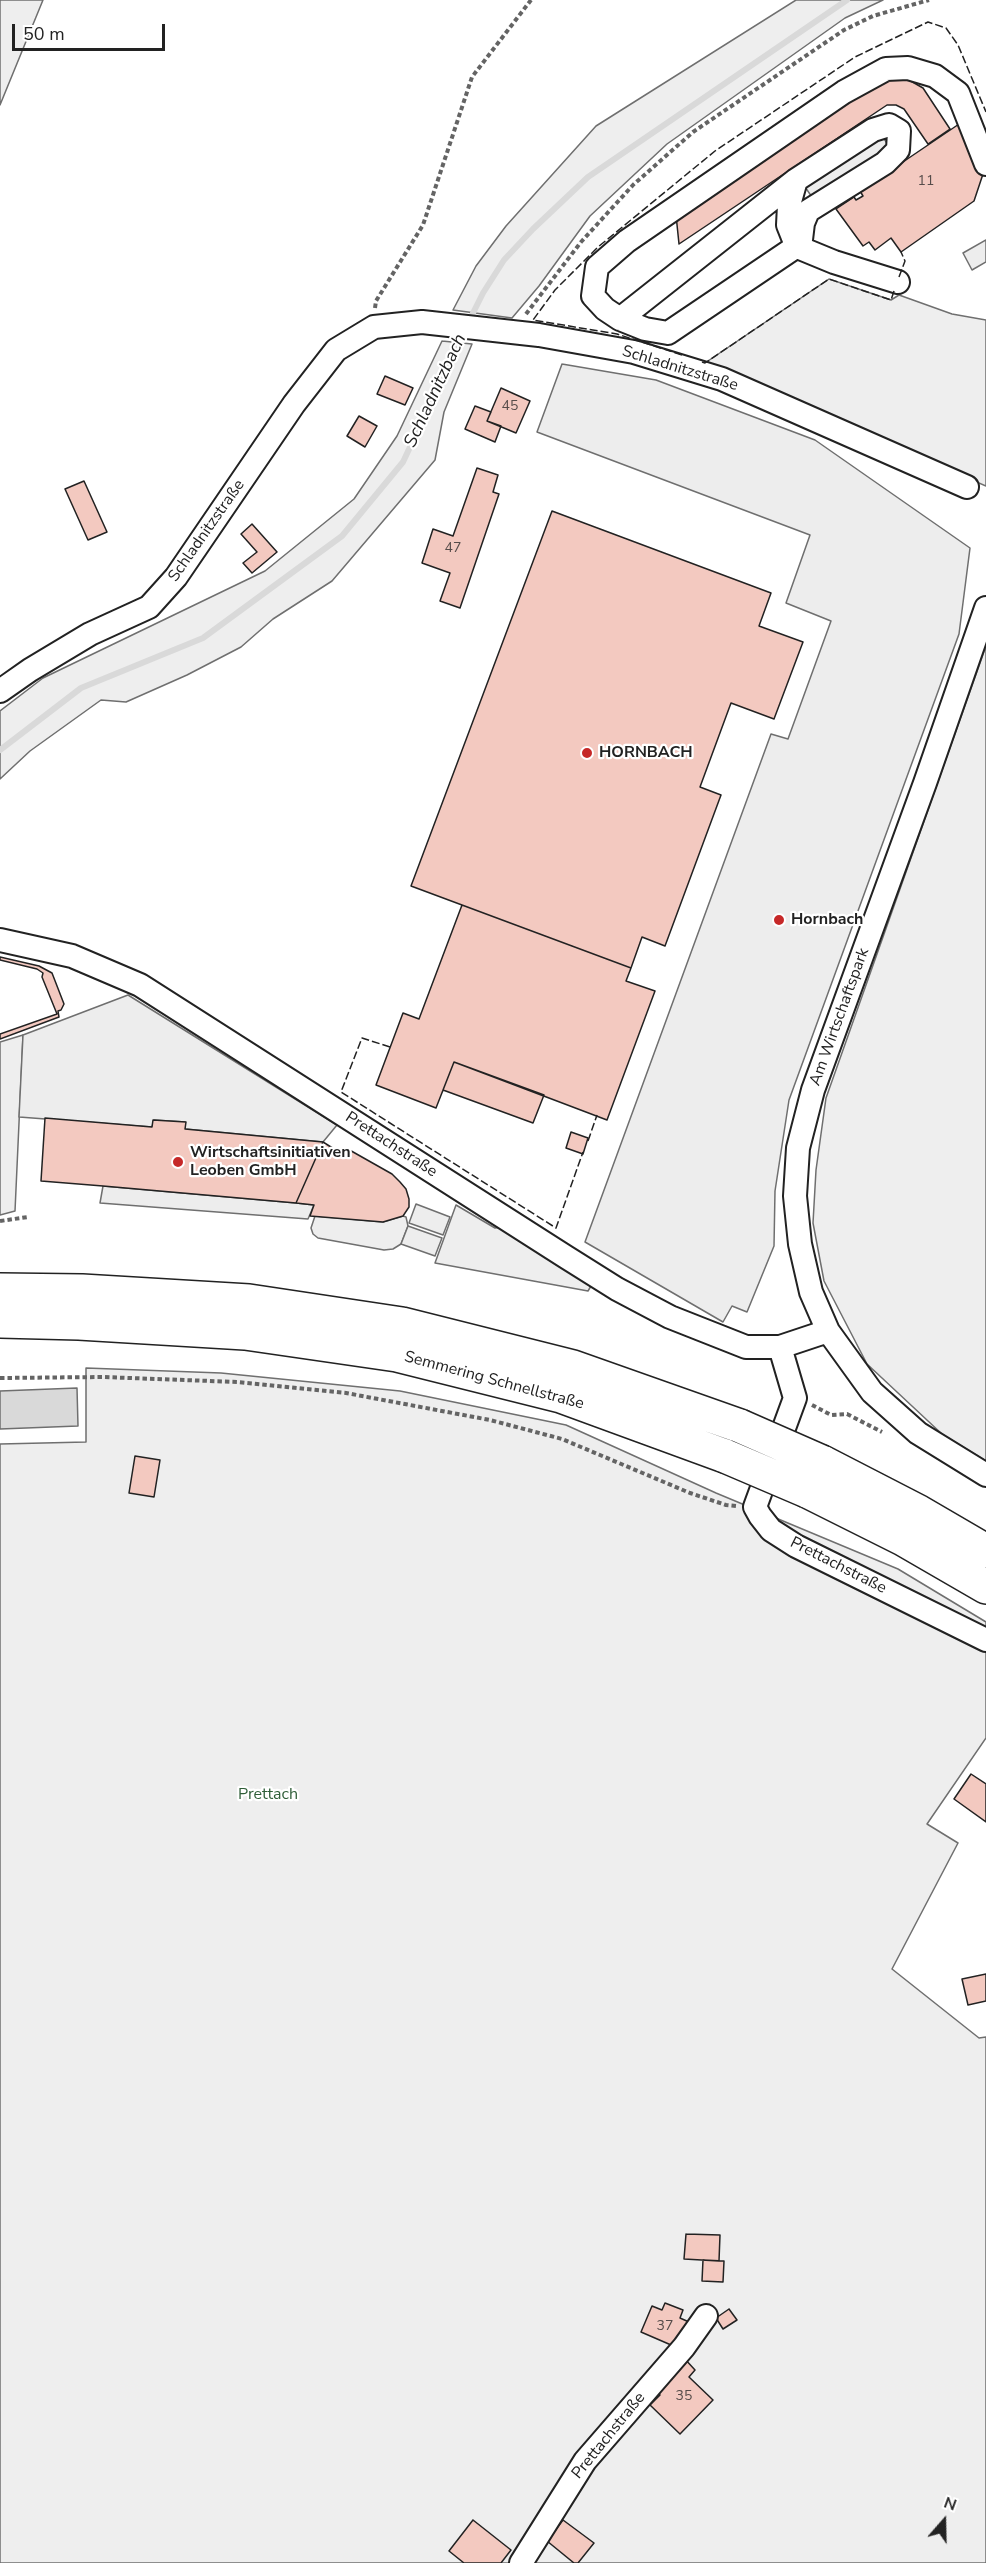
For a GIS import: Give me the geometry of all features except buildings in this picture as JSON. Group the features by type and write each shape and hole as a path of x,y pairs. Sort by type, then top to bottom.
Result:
{"highway":[{"name":"Semmering Schnellstraße","path":"0,1290 82,1291 249,1301 402,1324 573,1366 740,1426 822,1462 919,1512 986,1551"},
{"name":"Semmering Schnellstraße","path":"0,1322 79,1323 245,1333 397,1355 561,1396 725,1456 807,1491 903,1539 986,1587"}],"street":[{"path":"620,319 796,180 873,130 889,125 899,131 898,150 885,164 808,211 798,247 668,333 645,329 620,319 605,309 593,296 597,267 637,234 844,92 886,69 908,69 935,76 958,93 986,164"},
{"path":"796,180 789,205 788,225 798,247 834,262 898,282"},
{"name":"Schladnitzstraße","path":"0,691 30,669 90,634 149,607 176,577 294,404 336,350 374,327 422,322 514,332 634,352 722,379 967,487"},
{"name":"Am Wirtschaftspark","path":"828,1331 811,1292 800,1244 795,1196 798,1148 813,1090 986,608"},
{"name":"Prettachstraße","path":"0,940 72,956 141,985 617,1289 670,1317 746,1347 780,1347 828,1331"},
{"path":"828,1331 872,1392 918,1433 986,1475"},
{"path":"755,1507 795,1398 780,1347"},
{"name":"Prettachstraße","path":"755,1507 771,1530 796,1546 986,1640"},
{"name":"Prettachstraße","path":"521,2563 585,2461 684,2347 706,2316"}],"path":[{"path":"374,327 376,301 423,225 472,77 531,0"},
{"path":"514,332 581,242 633,185 693,132 844,30 873,16 929,0"},
{"path":"0,1221 28,1217"},
{"path":"0,1378 103,1377 238,1382 346,1393 490,1420 562,1439 690,1493 726,1505 755,1507"},
{"path":"795,1398 831,1414 847,1414 887,1434"}],"green space":[{"path":"0,0 43,0 0,105"},
{"path":"796,0 883,0 845,18 667,144 590,216 539,286 512,318 453,310 476,266 506,226 596,126"},
{"path":"829,279 891,300 899,295 952,314 986,320 986,486 705,363"},
{"path":"442,341 472,344 444,412 435,460 332,581 273,619 241,647 187,675 126,702 101,700 30,751 0,779 0,711 43,678 265,571 354,499 397,436"},
{"path":"986,646 986,1461 943,1435 867,1364 824,1281 813,1223 816,1170 826,1098"},
{"path":"23,1035 15,1211 0,1215 0,1042"},
{"path":"456,1205 495,1228 502,1227 591,1286 588,1291 435,1263"},
{"path":"315,1216 383,1222 403,1216 406,1217 408,1226 401,1244 393,1249 384,1250 318,1238 313,1234 311,1228"},
{"name":"Prettach","path":"86,1368 221,1373 400,1391 566,1425 716,1493 898,1569 986,1622 986,1738 927,1824 958,1843 892,1969 979,2038 986,2037 986,2563 0,2563 0,1444 86,1442"}],"shaded area":[{"path":"880,133 891,149 814,200 803,184"},
{"path":"986,240 986,262 972,270 963,253"},
{"name":"Hornbach","path":"562,364 656,380 815,440 970,548 959,634 789,1100 775,1191 774,1246 747,1312 732,1306 723,1322 585,1242 771,734 788,739 831,621 786,603 810,535 537,432"},
{"path":"128,995 337,1125 323,1142 185,1129 185,1122 154,1120 152,1127 19,1117 23,1035"},
{"path":"103,1186 314,1205 308,1219 100,1203"},
{"path":"416,1204 450,1217 443,1235 409,1223"},
{"path":"408,1226 442,1238 435,1256 401,1244"},
{"path":"77,1388 78,1426 0,1429 0,1391"}],"waterway":[{"name":"Schladnitzbach","path":"469,321 504,260 588,177 847,0"},
{"name":"Schladnitzbach","path":"0,750 81,688 203,638 342,536 403,462 465,330"}],"fence":[{"path":"682,355 617,334 533,320 555,290 598,247 715,151 855,57 928,22 946,28 958,45 986,112"},
{"path":"899,277 905,261 901,252"},
{"path":"702,362 705,363 829,279 891,300 895,288"},
{"path":"390,1047 362,1038 341,1092 556,1228 583,1152"},
{"path":"588,1141 597,1115"}],"place":[{"name":"HORNBACH","path":"587,753"},
{"name":"Hornbach","path":"779,920"},
{"name":"Wirtschaftsinitiativen Leoben GmbH","path":"178,1162"}]}
